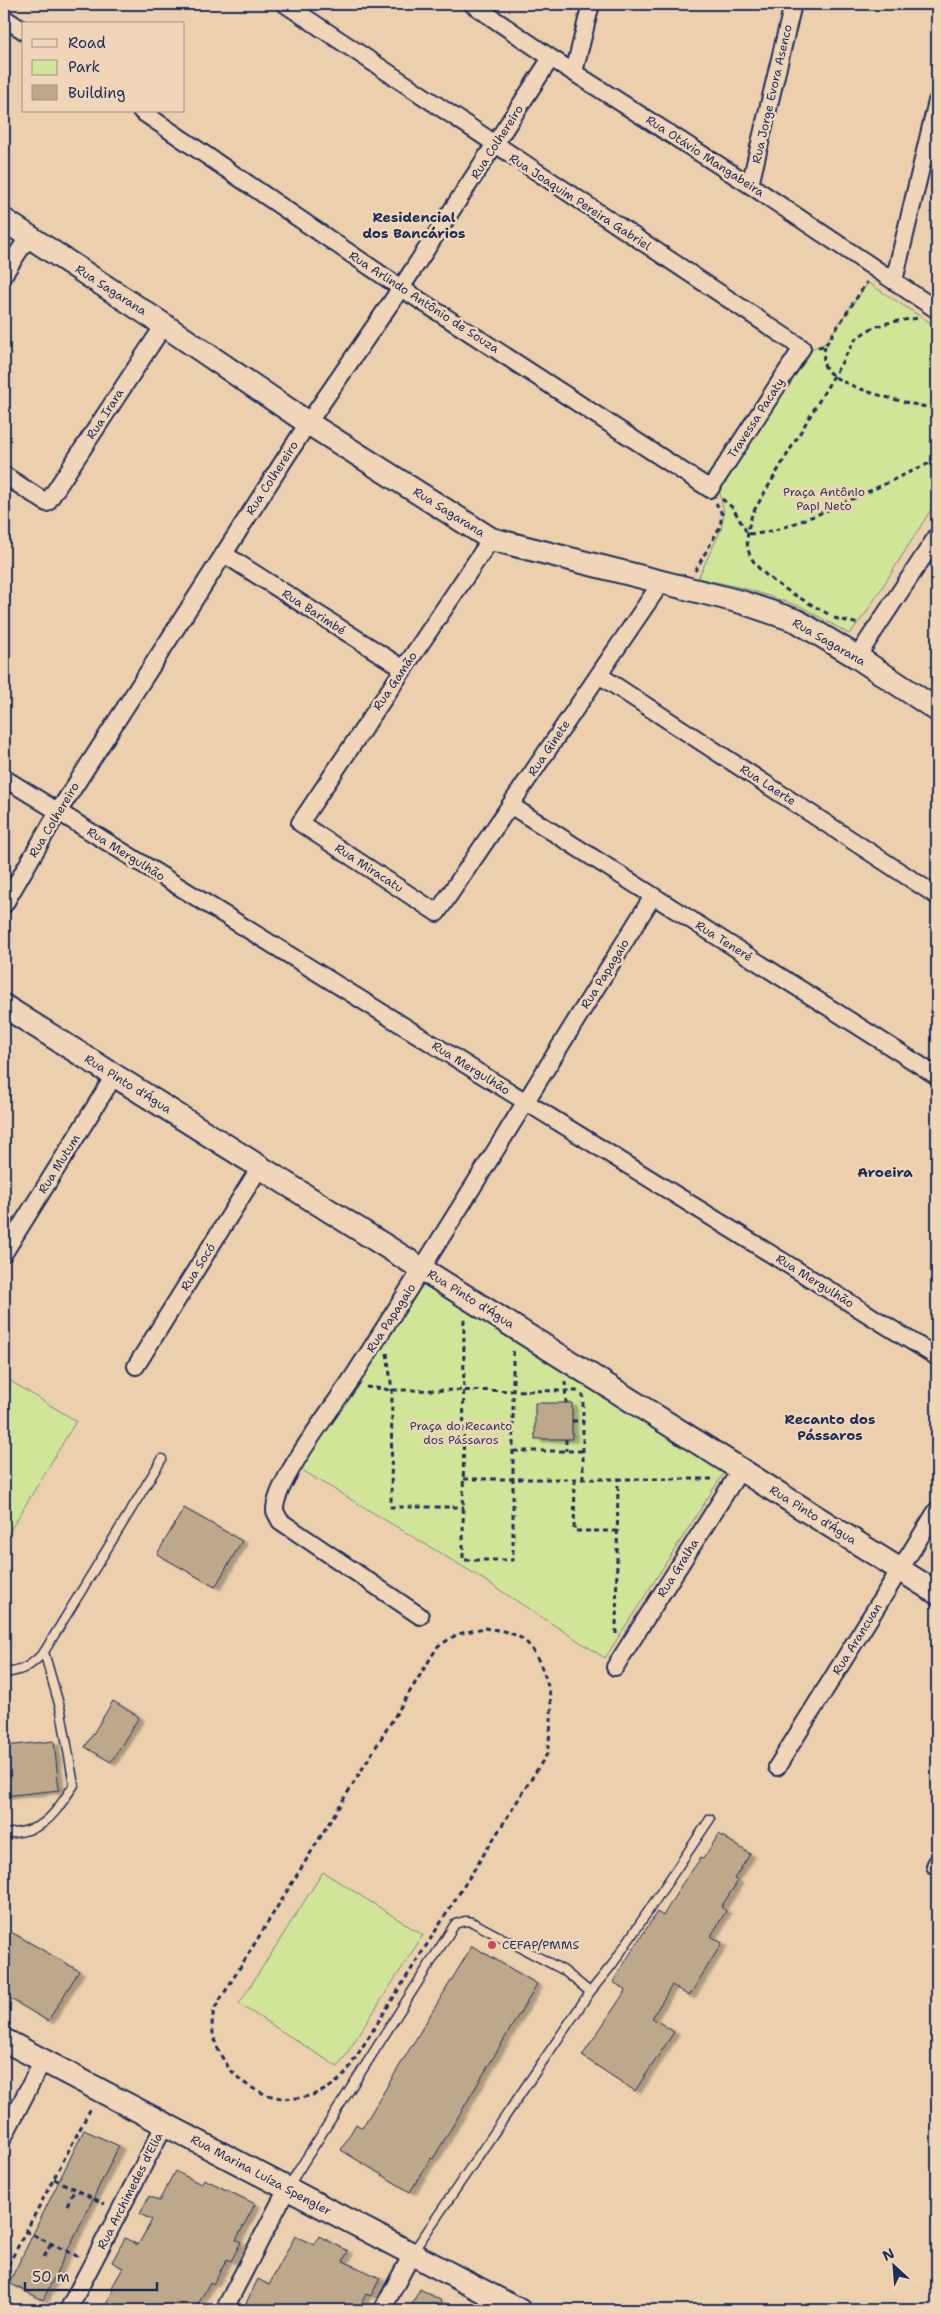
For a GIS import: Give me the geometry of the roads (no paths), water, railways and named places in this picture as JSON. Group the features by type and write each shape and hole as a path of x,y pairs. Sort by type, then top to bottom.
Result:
{"street":[{"name":"Rua Joaquim Pereira Gabriel","path":"285,4 495,146 802,348"},
{"name":"Rua Otávio Mangabeira","path":"472,4 550,58 750,185 937,310"},
{"path":"574,72 592,4"},
{"name":"Rua Jorge Evora Asenco","path":"750,185 793,4"},
{"path":"4,18 22,30"},
{"name":"Rua Colhereiro","path":"4,905 58,812 308,423 401,288 495,146 550,58"},
{"path":"894,281 937,101"},
{"name":"Rua Arlindo Antônio de Souza","path":"142,112 401,288 710,489"},
{"name":"Rua Sagarana","path":"4,220 164,325 308,423 491,539 741,602 798,621 858,657 937,710"},
{"path":"4,274 29,236"},
{"name":"Rua Irara","path":"4,475 47,503 164,325"},
{"name":"Travessa Pacaty","path":"710,489 802,348"},
{"path":"858,657 937,536"},
{"name":"Rua Gamão","path":"300,823 491,539"},
{"name":"Rua Barimbé","path":"224,554 404,669"},
{"name":"Rua Ginete","path":"438,913 661,583"},
{"name":"Rua Laerte","path":"599,675 937,896"},
{"name":"Rua Mergulhão","path":"4,778 937,1358"},
{"name":"Rua Teneré","path":"510,805 937,1076"},
{"name":"Rua Miracatu","path":"300,823 438,913"},
{"name":"Rua Papagaio","path":"420,1616 280,1521 275,1511 277,1499 291,1468 422,1269 653,896"},
{"name":"Rua Pinto d'Água","path":"4,1006 464,1295 738,1474 937,1593"},
{"name":"Rua Mutum","path":"4,1253 114,1076"},
{"name":"Rua Socó","path":"136,1366 260,1168"},
{"name":"Rua Gralha","path":"615,1667 738,1474"},
{"name":"Rua Arancuan","path":"777,1767 937,1510"},
{"name":"Rua Marina Luíza Spengler","path":"4,2040 519,2310"},
{"path":"4,2136 43,2060"},
{"name":"Rua Archimedes d'Elia","path":"68,2310 165,2124"},
{"path":"224,2310 287,2189"},
{"path":"382,2310 412,2254"}],"lane":[{"path":"4,1673 18,1671 30,1666 44,1652 162,1459"},
{"path":"4,1834 25,1833 39,1828 54,1814 74,1785 61,1711 44,1652"},
{"path":"412,2254 590,1992 612,1965 710,1819"},
{"path":"287,2189 455,1924 465,1921 472,1922 564,1970 590,1992"}],"place":[{"name":"CEFAP/PMMS","path":"492,1945"}],"district":[{"name":"Residencial dos Bancários","path":"414,226"},
{"name":"Aroeira","path":"885,1172"},
{"name":"Recanto dos Pássaros","path":"830,1428"}],"park label":[{"name":"Praça Antônio Papi Neto","path":"824,499"},
{"name":"Praça do Recanto dos Pássaros","path":"461,1433"}]}
